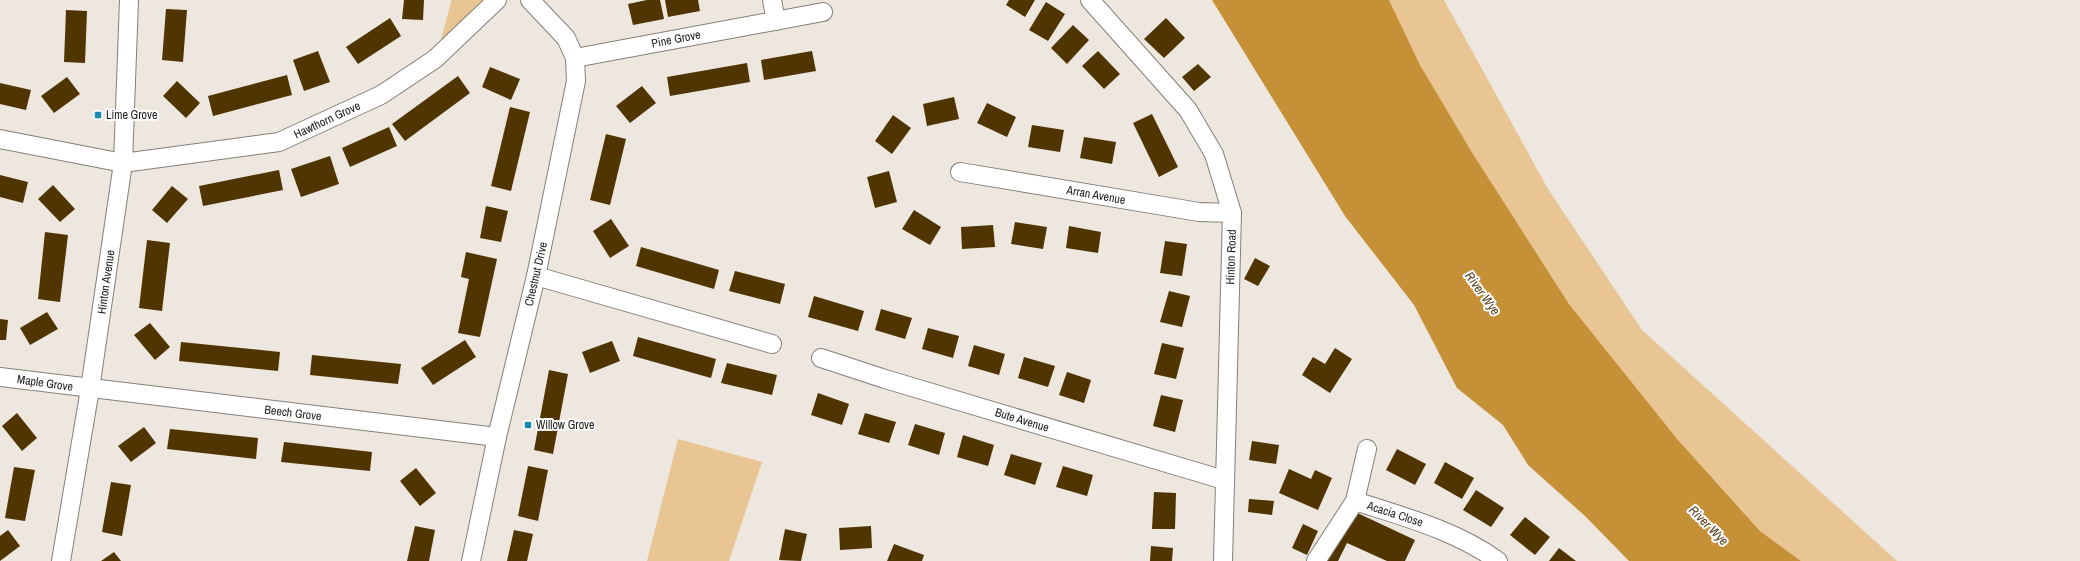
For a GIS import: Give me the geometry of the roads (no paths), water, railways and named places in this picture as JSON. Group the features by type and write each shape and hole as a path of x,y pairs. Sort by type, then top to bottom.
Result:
{"street":[{"name":"Hinton Avenue","path":"61,561 90,389 123,163 129,0"},
{"name":"Hawthorn Grove","path":"123,163 279,142 381,95 436,59 497,0"},
{"name":"Chestnut Drive","path":"471,561 497,437 536,276 576,81 575,58 566,38 530,0"},
{"path":"772,0 776,21"},
{"name":"Hinton Road","path":"1090,0 1188,110 1214,154 1232,213 1223,561"},
{"name":"Pine Grove","path":"575,58 823,12"},
{"path":"0,139 123,163"},
{"name":"Arran Avenue","path":"960,172 1198,212 1232,213"},
{"path":"536,276 772,344"},
{"name":"Bute Avenue","path":"821,358 885,379 1224,480"},
{"name":"Maple Grove","path":"0,377 90,389"},
{"name":"Beech Grove","path":"90,389 497,437"},
{"path":"1355,501 1367,449"},
{"name":"Acacia Close","path":"1316,561 1355,501 1442,529 1484,551 1498,561"}],"water":[{"name":"River Wye","path":"1212,0 1389,0 1420,65 1473,154 1569,304 1678,440 1760,531 1801,561 1629,561 1585,516 1528,465 1503,425 1457,388 1414,305 1345,216"}],"place":[{"name":"Lime Grove","path":"98,115"},
{"name":"Willow Grove","path":"528,425"}]}
